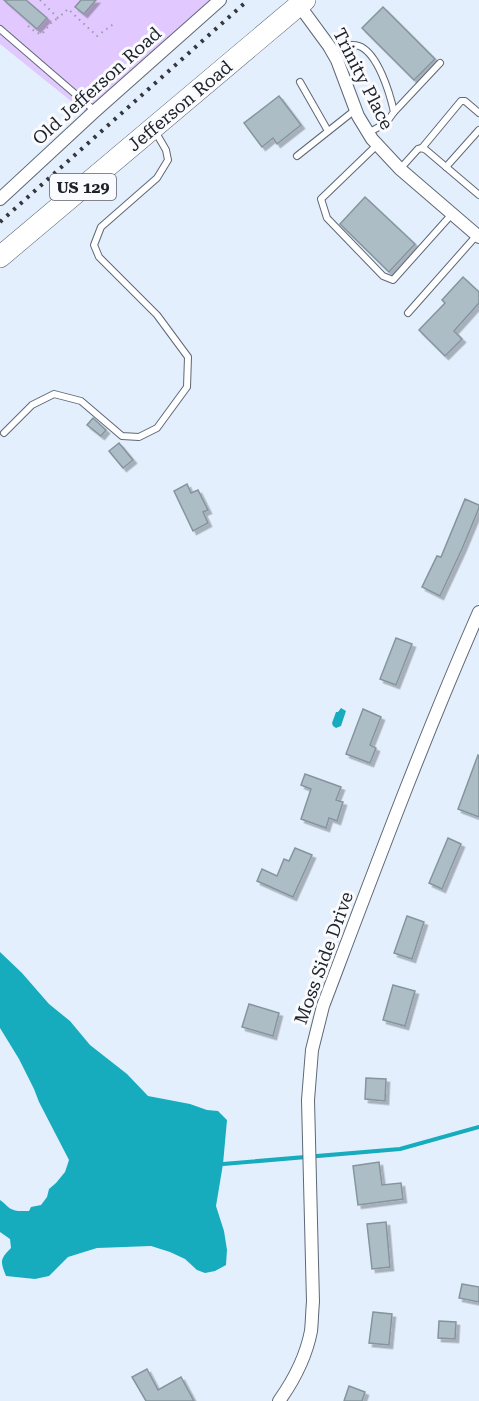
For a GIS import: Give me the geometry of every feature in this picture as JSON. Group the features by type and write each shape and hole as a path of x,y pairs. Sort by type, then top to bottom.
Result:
{"highway":[{"name":"Jefferson Road","path":"0,257 154,128 300,1"}],"street":[{"name":"Old Jefferson Road","path":"0,199 220,0"},
{"name":"Trinity Place","path":"300,1 332,51 356,109 368,134 377,146 400,169 478,236"},
{"name":"Moss Side Drive","path":"279,1401 292,1383 299,1366 310,1331 313,1302 308,1101 316,1028 395,816 479,612"}],"lane":[{"path":"0,28 95,111"},
{"path":"332,51 345,46 358,45 366,50 374,58 380,70 394,112"},
{"path":"368,134 386,123 440,63"},
{"path":"300,82 328,131"},
{"path":"400,169 418,149 422,148 461,101 465,101 479,113"},
{"path":"297,156 356,109"},
{"path":"4,433 32,405 54,394 81,401 122,436 140,437 157,428 187,387 188,357 157,315 99,257 94,245 101,227 157,178 168,160 166,150 154,128"},
{"path":"446,166 479,130"},
{"path":"377,146 321,199 327,218 383,276 393,280 452,214"},
{"path":"422,148 479,195"},
{"path":"408,313 478,236"}],"path":[{"path":"40,0 58,18"},
{"path":"28,26 42,34 68,9 97,36 116,23"}],"shaded area":[{"path":"0,0 225,0 91,117 0,44"}],"water":[{"path":"341,708 346,711 341,726 336,728 332,723 336,712"},
{"path":"0,952 49,1004 70,1021 90,1045 127,1074 148,1096 218,1111 227,1120 216,1206 224,1231 227,1250 226,1265 205,1273 197,1270 185,1259 151,1246 97,1248 68,1257 49,1276 35,1279 6,1276 2,1260 11,1248 10,1239 0,1232 0,1200 9,1208 17,1211 29,1211 31,1207 41,1205 49,1189 65,1172 69,1160 19,1059 0,1028"}],"building":[{"path":"4,0 26,0 47,18 37,29"},
{"path":"81,0 96,0 84,14 75,7"},
{"path":"383,7 435,59 414,80 362,28"},
{"path":"279,96 301,125 277,144 273,138 262,147 244,123"},
{"path":"365,197 415,244 389,272 340,224"},
{"path":"463,277 479,292 479,303 454,331 462,339 445,356 419,330 445,303 442,300"},
{"path":"93,418 106,430 101,436 87,425"},
{"path":"119,443 133,460 123,468 109,451"},
{"path":"187,484 191,493 198,490 208,510 203,512 208,523 193,531 174,491"},
{"path":"465,499 479,505 479,508 440,596 422,587 437,556 441,557"},
{"path":"396,638 412,644 396,685 380,679"},
{"path":"363,709 381,717 370,745 376,748 370,763 346,754"},
{"path":"479,756 479,817 458,809"},
{"path":"305,774 341,787 336,800 343,802 337,821 329,818 326,828 301,819 311,789 301,785"},
{"path":"448,838 461,844 442,889 429,883"},
{"path":"295,848 312,855 293,897 257,881 262,869 277,876 284,859 289,861"},
{"path":"407,916 424,922 412,959 394,953"},
{"path":"393,985 415,991 405,1026 383,1020"},
{"path":"249,1004 279,1013 273,1036 242,1027"},
{"path":"366,1078 386,1079 385,1101 365,1099"},
{"path":"379,1162 382,1185 401,1183 403,1199 358,1205 353,1166"},
{"path":"386,1222 390,1267 372,1269 367,1224"},
{"path":"462,1284 479,1287 479,1302 459,1298"},
{"path":"373,1312 392,1314 389,1345 369,1343"},
{"path":"439,1321 456,1322 455,1339 438,1338"},
{"path":"147,1369 158,1390 181,1377 194,1401 146,1401 132,1377"},
{"path":"349,1386 365,1392 362,1401 344,1401"}],"waterway":[{"path":"223,1164 400,1149 479,1127"}],"railway":[{"path":"0,222 248,0"}]}
